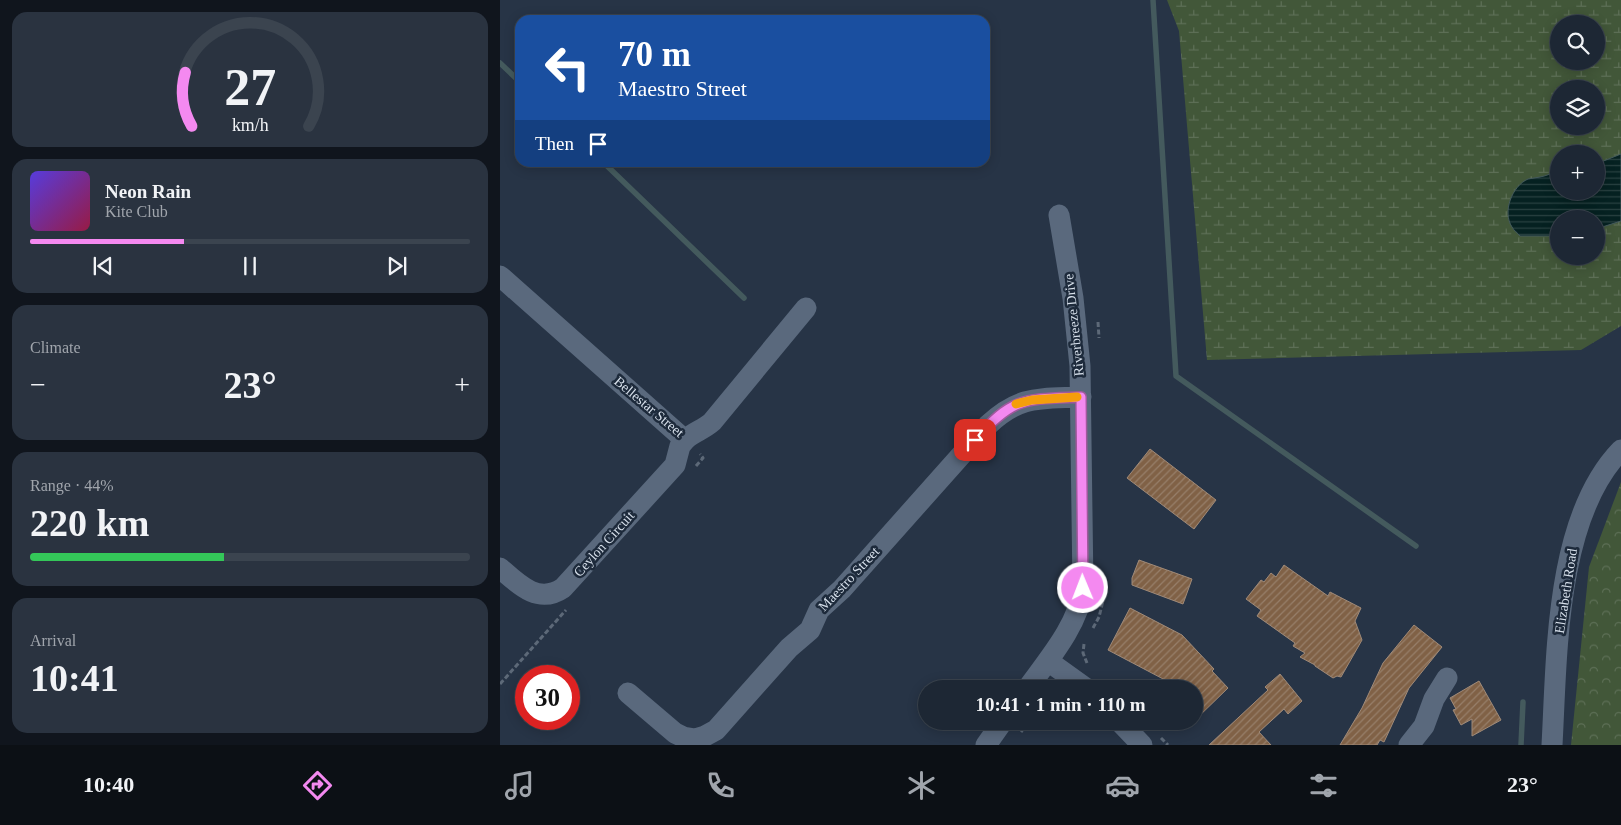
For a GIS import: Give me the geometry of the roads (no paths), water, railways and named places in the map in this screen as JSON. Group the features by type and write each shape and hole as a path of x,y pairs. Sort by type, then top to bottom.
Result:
{"street":[{"name":"Riverbreeze Drive","path":"1034,680 1072,622 1082,597 1081,397 1077,330 1060,215"},
{"name":"Bellestar Street","path":"500,276 685,440 691,434 705,429 712,422 806,308"},
{"name":"Maestro Street","path":"628,692 675,733 683,737 695,739 710,734 724,722 790,648 810,630 819,610 842,589 988,425 1001,413 1011,406 1032,400 1081,397"},
{"name":"Ceylon Circuit","path":"500,568 519,584 536,593 554,594 563,588 676,465 680,446 685,440"},
{"name":"Elizabeth Road","path":"1552,745 1557,643 1561,609 1574,539 1586,505 1599,479 1621,450"},
{"path":"1048,661 1074,680"},
{"path":"1417,742 1434,699 1447,678"},
{"path":"986,745 997,730"},
{"path":"1128,730 1142,745"}],"waterway":[{"path":"1153,0 1176,376 1416,546"},
{"path":"500,63 515,77"},
{"path":"608,167 744,298"},
{"path":"1521,745 1523,702"}]}
